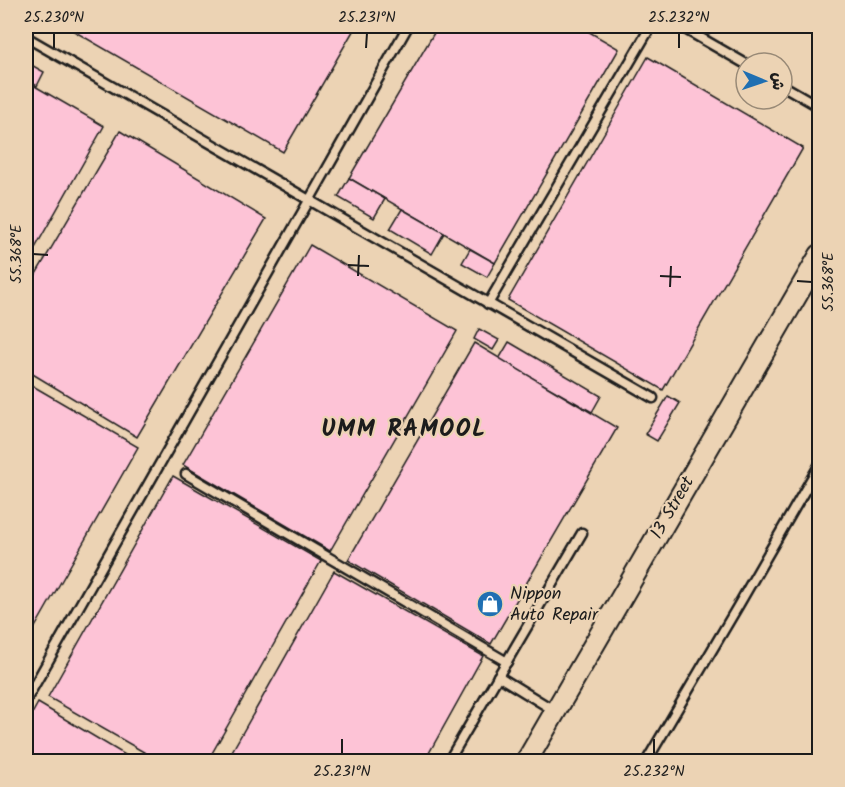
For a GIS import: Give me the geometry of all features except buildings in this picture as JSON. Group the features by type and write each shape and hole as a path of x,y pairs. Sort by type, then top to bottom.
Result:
{"street":[{"name":"13 Street","path":"526,762 819,255"}],"lane":[{"path":"26,700 408,26"},
{"path":"488,304 651,26"},
{"path":"680,26 734,57"},
{"path":"26,37 653,398"},
{"path":"794,92 819,107"},
{"path":"646,762 819,464"},
{"path":"186,474 507,662"},
{"path":"448,762 582,533"},
{"path":"498,676 555,712"}],"place":[{"name":"Nippon Auto Repair","path":"490,604"}],"district":[{"name":"UMM RAMOOL","path":"404,429"}]}
